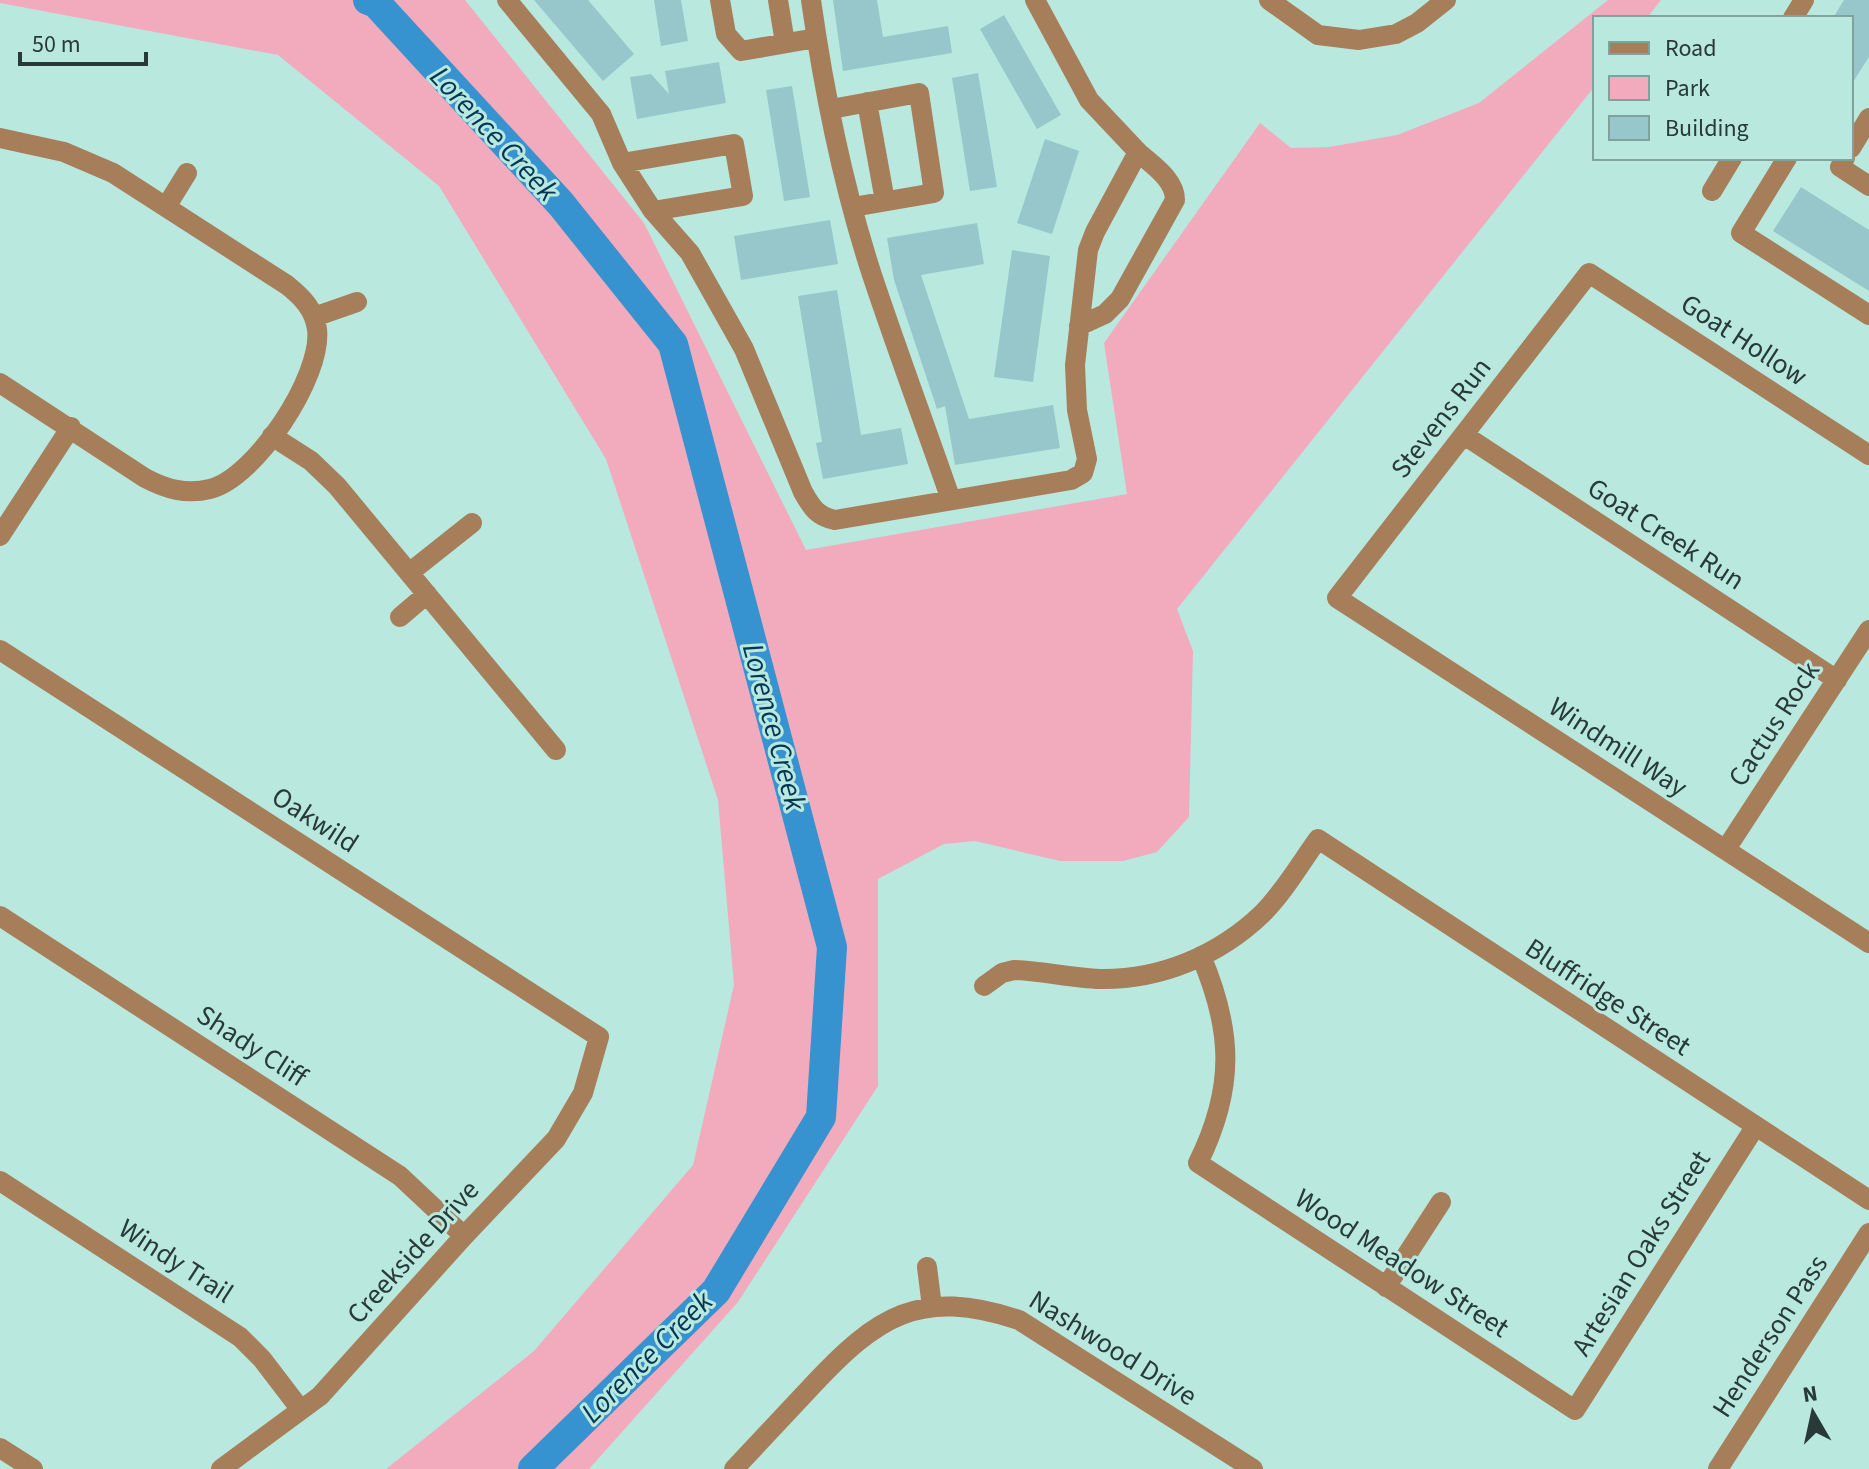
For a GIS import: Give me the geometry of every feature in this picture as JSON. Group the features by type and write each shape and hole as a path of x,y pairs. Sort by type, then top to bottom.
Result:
{"street":[{"path":"507,0 601,114 622,163 653,211 690,253 744,349 803,492 813,510 823,518 835,520 1071,480 1083,473 1087,459 1077,410 1075,365 1088,250 1138,152"},
{"path":"720,0 726,34 741,51 816,38"},
{"path":"778,0 785,43"},
{"path":"811,0 831,109 871,273 951,500"},
{"path":"1035,0 1089,100 1169,180 1175,190 1175,200 1120,299 1105,314 1079,326"},
{"path":"1269,0 1318,35 1359,40 1396,34 1417,23 1446,0"},
{"path":"831,109 919,93 934,193 853,207"},
{"path":"867,102 885,201"},
{"path":"1853,145 1869,118"},
{"path":"0,138 64,152 113,173 287,285 300,296 314,317 317,338 315,358 304,387 272,436 234,478 212,489 187,492 163,487 0,383"},
{"path":"622,163 734,144 743,196 653,211"},
{"path":"1712,191 1731,160"},
{"path":"1786,160 1741,233 1869,315"},
{"path":"1844,160 1840,167 1869,186"},
{"path":"166,207 187,173"},
{"name":"Stevens Run","path":"1337,598 1589,273"},
{"name":"Goat Hollow","path":"1589,273 1869,455"},
{"path":"314,317 357,302"},
{"path":"0,536 71,427"},
{"name":"Goat Creek Run","path":"1464,435 1837,680"},
{"path":"272,436 311,461 337,486 556,750"},
{"path":"409,573 472,523"},
{"path":"400,617 427,594"},
{"name":"Windmill Way","path":"1337,598 1869,943"},
{"name":"Cactus Rock","path":"1726,849 1869,630"},
{"name":"Oakwild","path":"0,650 599,1037"},
{"name":"Bluffridge Street","path":"1201,956 1238,933 1262,913 1318,839 1869,1200"},
{"name":"Shady Cliff","path":"0,916 400,1176 464,1236"},
{"path":"984,986 1002,973 1014,970 1096,979 1142,976 1201,956"},
{"name":"Wood Meadow Street","path":"1201,956 1224,1020 1226,1060 1221,1103 1198,1163 1575,1410"},
{"name":"Creekside Drive","path":"221,1469 320,1396 563,1130 583,1093 599,1037"},
{"name":"Artesian Oaks Street","path":"1575,1410 1755,1127"},
{"name":"Windy Trail","path":"0,1181 240,1337 262,1359 301,1410"},
{"path":"1386,1287 1441,1202"},
{"name":"Henderson Pass","path":"1718,1469 1869,1233"},
{"path":"927,1267 932,1307"},
{"name":"Nashwood Drive","path":"734,1469 863,1335 891,1319 932,1307 972,1307 1019,1320 1253,1469"},
{"path":"0,1448 33,1469"}],"green space":[{"path":"0,0 465,0 644,223 806,550 1127,494 1104,343 1260,123 1291,148 1329,147 1397,135 1479,103 1608,0 1661,0 1649,16 1593,16 1593,89 1177,609 1193,651 1189,817 1157,852 1123,861 1060,861 975,841 944,844 878,879 878,1086 738,1302 589,1469 386,1469 534,1351 693,1165 734,985 718,800 606,459 439,186 278,55 0,3"}],"building":[{"path":"534,0 588,0 634,54 603,81"},
{"path":"654,0 681,0 688,41 661,46"},
{"path":"833,0 877,0 883,37 948,26 952,53 843,71"},
{"path":"1844,0 1869,0 1869,57 1853,82 1853,16 1834,16"},
{"path":"1004,15 1061,115 1037,129 980,29"},
{"path":"719,62 726,103 637,119 630,77 651,74 669,94 665,71"},
{"path":"978,73 997,187 970,191 952,78"},
{"path":"792,86 810,197 784,201 766,90"},
{"path":"1045,139 1079,151 1052,234 1017,223"},
{"path":"1801,187 1869,230 1869,291 1773,231"},
{"path":"830,220 838,264 741,280 734,236"},
{"path":"977,223 984,264 921,275 969,419 1053,405 1060,448 955,465 945,406 937,409 894,280 887,238"},
{"path":"1012,250 1050,256 1033,382 994,377"},
{"path":"837,290 861,435 901,428 908,464 823,479 816,443 822,442 798,296"}],"waterway":[{"name":"Lorence Creek","path":"368,0 376,3 561,204 673,344 832,947 821,1117 716,1291 533,1469"}]}
